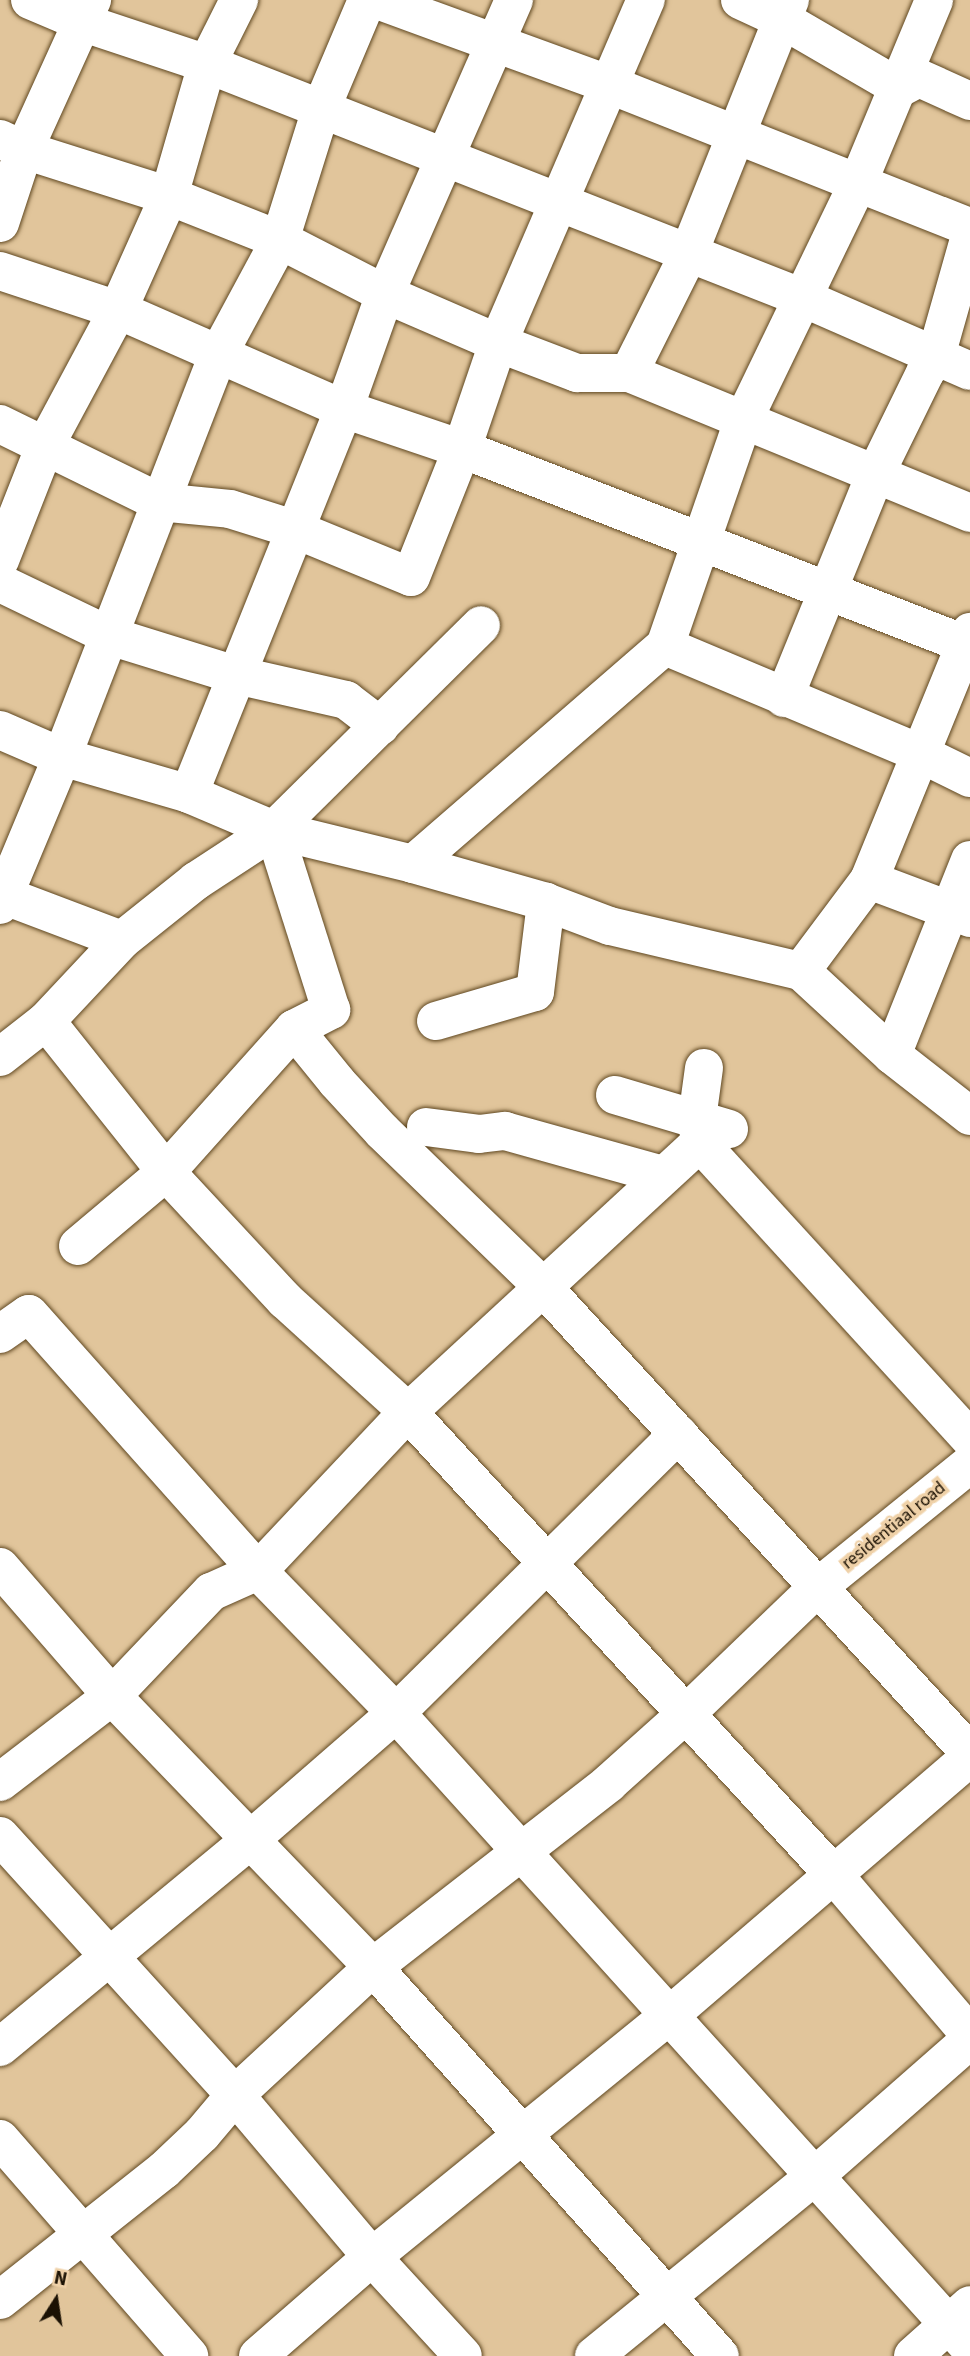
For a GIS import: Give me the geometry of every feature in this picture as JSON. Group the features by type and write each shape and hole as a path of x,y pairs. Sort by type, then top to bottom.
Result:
{"street":[{"path":"30,0 88,12 207,64 803,298 953,363"},
{"path":"0,560 45,446 118,310 169,196 207,64 239,0"},
{"path":"122,940 1,898 62,757 218,355 280,240 321,109 367,0"},
{"path":"377,0 608,84 970,227"},
{"path":"189,794 344,408 385,294 514,0"},
{"path":"0,424 159,502 230,509 294,530 411,577 462,449 498,344 646,0"},
{"path":"740,0 787,10 900,88"},
{"path":"413,864 665,646 743,421 858,183 900,88 934,0"},
{"path":"629,373 688,255 738,137 787,10"},
{"path":"0,223 12,145 88,12"},
{"path":"900,88 919,78 970,101"},
{"path":"12,145 169,196 280,240 385,294 498,344 577,373 629,373 970,513"},
{"path":"784,698 875,475 953,363 970,236"},
{"path":"0,271 118,310 344,408 462,449 828,592 969,640 919,753 869,880 802,971"},
{"path":"0,583 110,636 236,675 346,700 380,726"},
{"path":"1,1053 46,1021 122,940 196,881 274,830 481,625"},
{"path":"665,646 919,753 970,778"},
{"path":"0,730 62,757 189,794 274,830 413,864 546,902 610,926 802,971 892,1055 970,1115"},
{"path":"78,1246 166,1172 295,1029 331,1010 274,830"},
{"path":"892,1055 960,914 970,860"},
{"path":"869,880 960,914"},
{"path":"436,1021 536,992 546,902"},
{"path":"46,1021 166,1172 285,1300 408,1412 834,1875 970,2037 815,2176 594,2356"},
{"path":"258,2356 372,2257 669,2015 970,1755 543,1287 382,1131 337,1083 295,1029"},
{"path":"0,1782 112,1696 211,1592 258,1571 408,1412 708,1130 704,1068"},
{"path":"615,1095 708,1130 970,1439"},
{"path":"426,1127 479,1134 505,1131 663,1175"},
{"path":"0,1334 29,1314 258,1571 396,1713 815,2176 963,2326 913,2356"},
{"path":"0,2047 251,1839 396,1713 678,1434"},
{"name":"residentiaal road","path":"0,2300 81,2233 122,2206 164,2170 202,2134 236,2095 373,1967 609,1783 687,1713 818,1587 970,1464"},
{"path":"0,1567 112,1696 373,1967 720,2356"},
{"path":"0,1836 236,2095 372,2257 463,2356"},
{"path":"0,2139 189,2356"}]}
